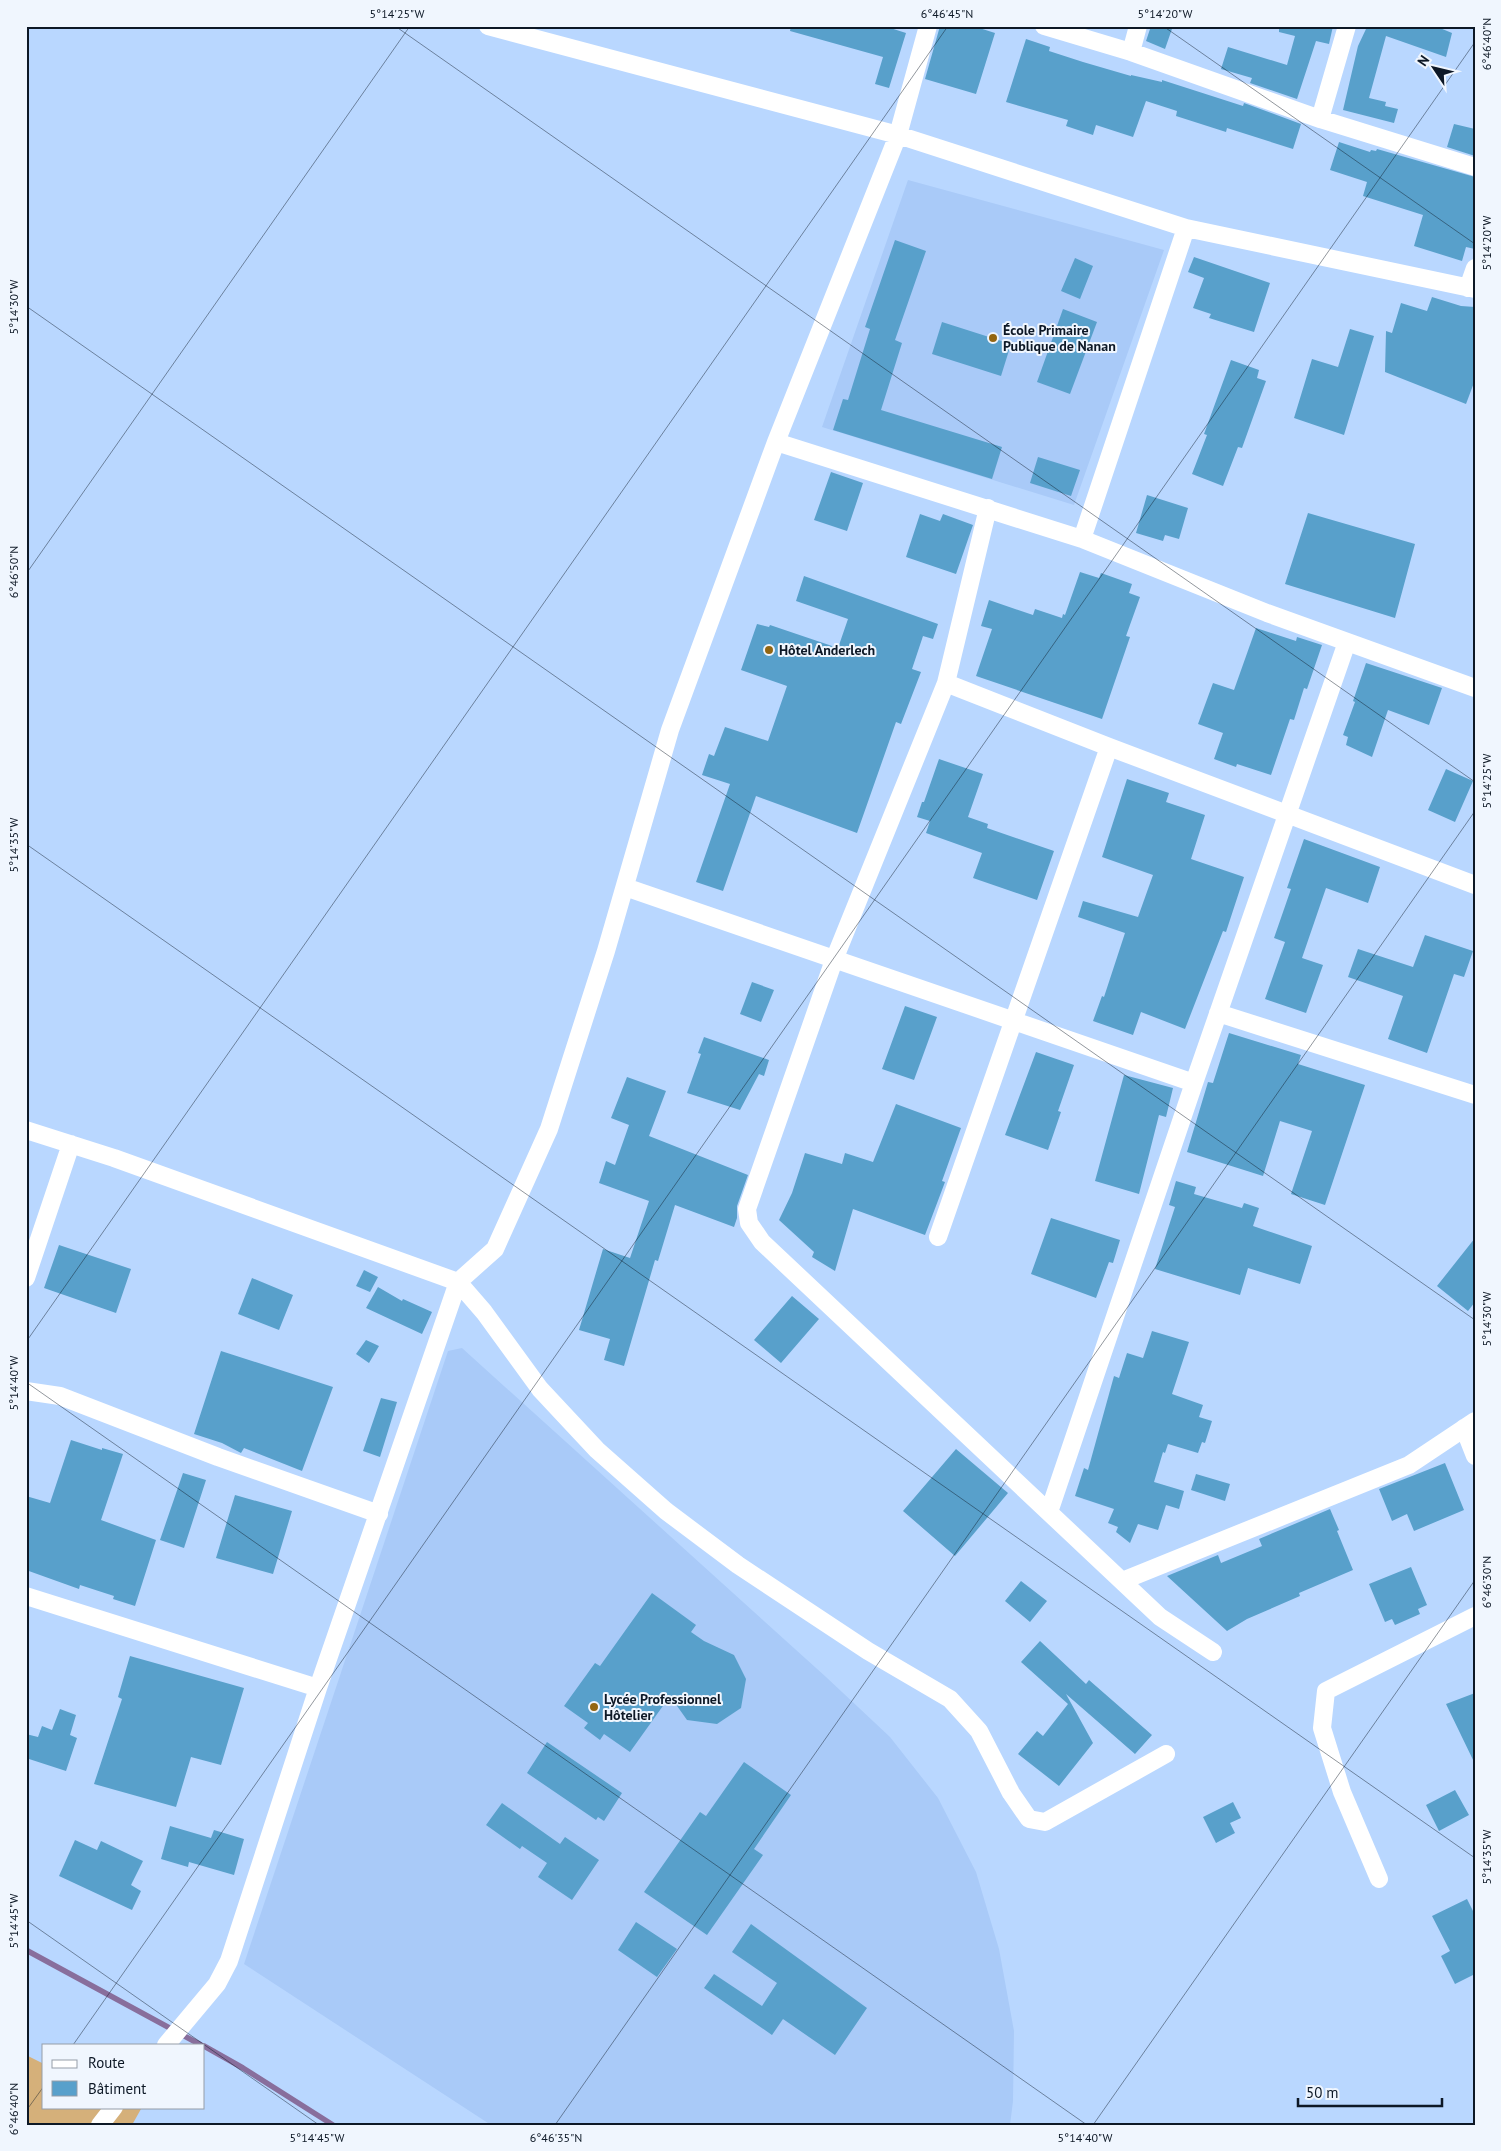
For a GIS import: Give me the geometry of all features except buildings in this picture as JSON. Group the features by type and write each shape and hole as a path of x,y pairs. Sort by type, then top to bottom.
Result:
{"street":[{"path":"488,26 898,135 1186,228 1471,289 1475,268"},
{"path":"167,2044 217,1984 229,1961 318,1688 458,1282 495,1249 549,1129 606,951 670,730 776,442 898,135 928,26"},
{"path":"1044,26 1131,52 1320,120 1475,167"},
{"path":"1131,52 1138,26"},
{"path":"1320,120 1347,26"},
{"path":"1082,539 1186,228"},
{"path":"776,442 1082,539 1267,613 1475,688"},
{"path":"988,508 946,683 834,960 748,1209 749,1223 762,1242 1050,1512 1160,1618 1213,1652"},
{"path":"1050,1512 1194,1083 1347,642"},
{"path":"946,683 1109,747 1475,885"},
{"path":"938,1237 1109,747"},
{"path":"624,887 1194,1083"},
{"path":"1218,1013 1475,1095"},
{"path":"26,1130 71,1144 458,1282 484,1312 540,1389 597,1450 666,1511 738,1565 851,1640 950,1699 979,1730 1011,1793 1029,1818 1045,1822 1166,1754"},
{"path":"26,1278 71,1144"},
{"path":"26,1391 60,1396 218,1457 379,1514"},
{"path":"1122,1581 1409,1465 1469,1425 1475,1456"},
{"path":"26,1596 318,1688"},
{"path":"1379,1879 1342,1792 1322,1728 1326,1691 1475,1616"},
{"path":"100,2125 113,2108"}],"shaded area":[{"name":"École Primaire Publique de Nanan","path":"908,180 1164,250 1074,505 822,427"},
{"name":"Lycée Professionnel Hôtelier","path":"462,1348 890,1737 938,1798 976,1872 999,1949 1014,2031 1013,2101 1010,2125 491,2125 244,1964 448,1351"},
{"path":"26,2055 42,2063 42,2108 141,2109 132,2125 26,2125"}],"waterway":[{"path":"26,1950 199,2044"},
{"path":"205,2047 243,2068 333,2125"}],"place":[{"name":"École Primaire Publique de Nanan","path":"993,338"},
{"name":"Hôtel Anderlech","path":"769,650"},
{"name":"Lycée Professionnel Hôtelier","path":"594,1707"}]}
